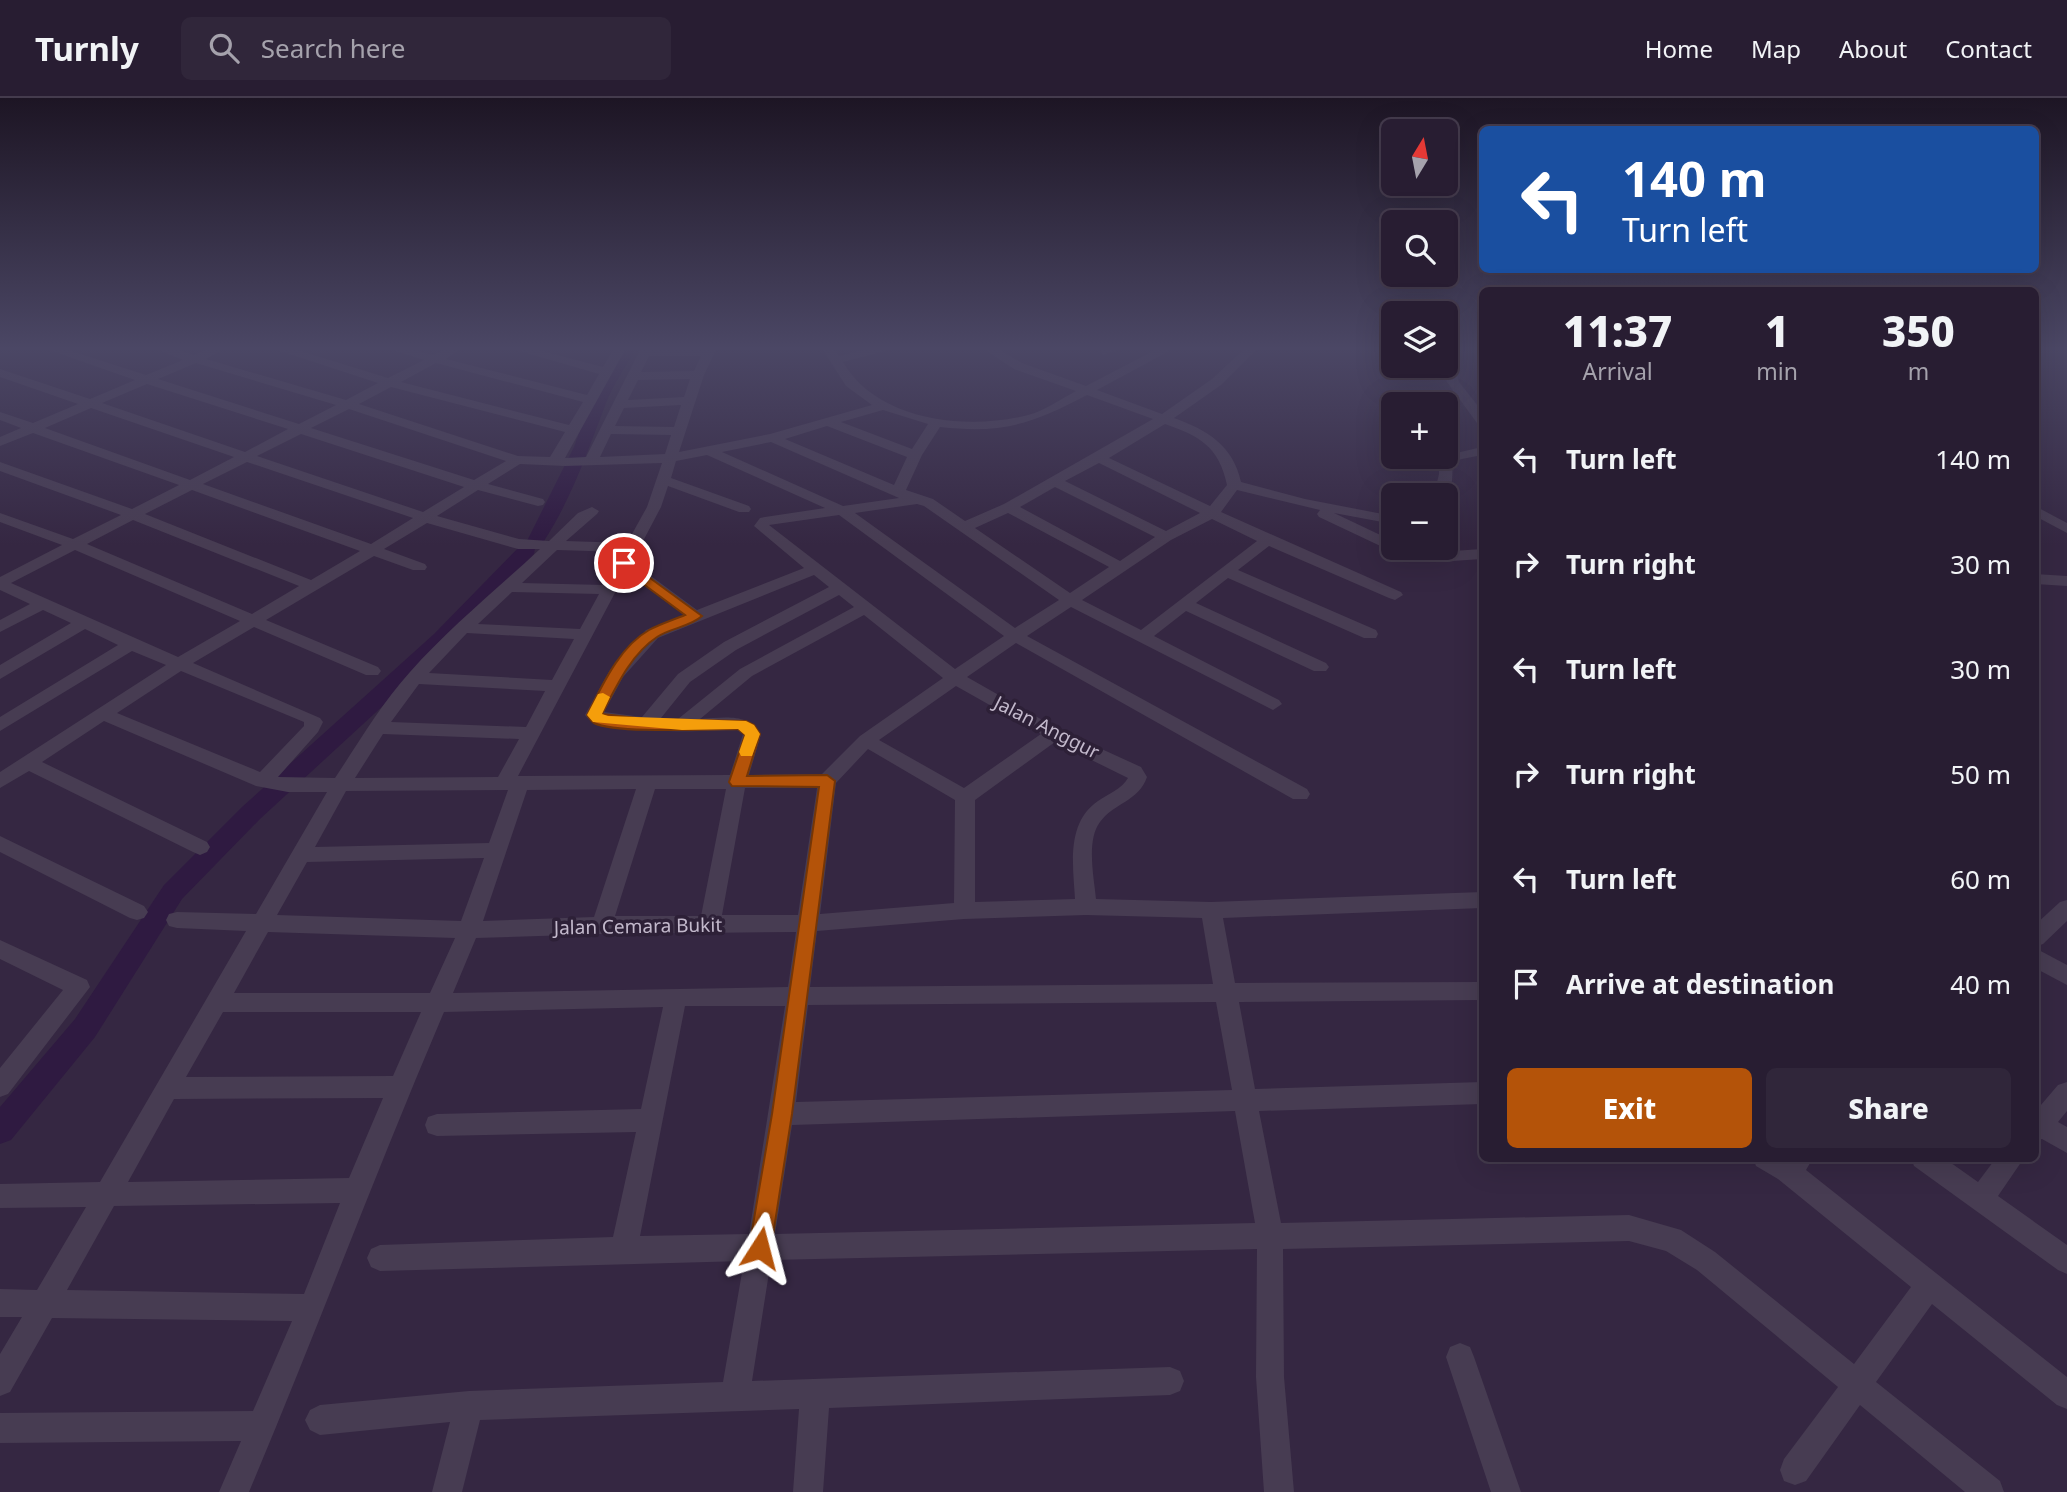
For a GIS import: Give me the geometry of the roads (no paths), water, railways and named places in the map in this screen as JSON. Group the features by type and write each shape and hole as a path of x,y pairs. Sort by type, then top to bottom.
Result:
{"street":[{"path":"0,415 419,567"},
{"path":"0,442 62,415"},
{"path":"122,415 423,517 518,544 628,556 695,616"},
{"path":"257,415 474,485 538,502"},
{"path":"0,584 326,415"},
{"path":"381,415 517,460 560,462 672,458 711,452 852,415"},
{"path":"514,415 572,430"},
{"path":"560,462 581,415"},
{"path":"587,461 615,415"},
{"path":"234,1492 312,1308 399,1087 439,1003 469,930 495,850 512,782 532,733 654,507 686,415"},
{"path":"913,415 936,422 970,426 1014,424 1040,415"},
{"path":"735,1397 782,1114 827,781 866,740 1015,636 1166,537 1213,512 1234,485 1231,469 1218,444 1192,429 1150,415"},
{"path":"966,526 1056,482 1167,415"},
{"path":"828,422 915,455"},
{"path":"898,492 915,455 936,422"},
{"path":"608,430 681,431"},
{"path":"772,438 917,500 928,502 1070,600 1273,704"},
{"path":"711,452 843,511 1015,636 1300,794"},
{"path":"1444,483 1445,458 1479,452"},
{"path":"1097,459 1267,540 1395,595"},
{"path":"0,781 179,664 371,551 517,460"},
{"path":"0,466 131,514 312,586"},
{"path":"664,480 744,509"},
{"path":"1056,482 1166,537"},
{"path":"1234,485 1304,503 1381,518"},
{"path":"917,500 765,521 761,526 955,678"},
{"path":"1304,503 1381,541"},
{"path":"1009,507 1120,568"},
{"path":"0,1382 341,784 377,728 415,678 462,628 583,516 592,511"},
{"path":"2039,512 2067,530"},
{"path":"0,517 75,545 372,671"},
{"path":"2039,520 2067,530"},
{"path":"1142,637 1267,540"},
{"path":"1458,556 1479,555"},
{"path":"710,925 737,782 752,734 740,724 646,724 608,721 598,719 594,715 616,674 652,634 817,568"},
{"path":"1226,571 1370,634"},
{"path":"2039,579 2067,581"},
{"path":"0,584 131,644 314,722 275,783"},
{"path":"507,587 609,590"},
{"path":"646,724 684,678 730,646 842,587"},
{"path":"0,628 42,604"},
{"path":"1184,604 1320,667"},
{"path":"682,725 708,699 746,670 866,607"},
{"path":"0,673 85,622"},
{"path":"462,628 586,634"},
{"path":"0,725 131,644"},
{"path":"415,678 556,686"},
{"name":"Jalan Anggur","path":"955,678 1054,734 1128,767 1138,776 1132,789 1091,819 1086,834 1084,856 1086,907"},
{"path":"103,714 275,783 827,781"},
{"path":"377,728 532,733"},
{"path":"965,797 1054,734"},
{"path":"866,740 965,797"},
{"path":"28,762 200,847"},
{"path":"602,925 648,782"},
{"path":"964,911 965,797"},
{"path":"0,843 137,912"},
{"path":"301,855 495,850"},
{"name":"Jalan Cemara Bukit","path":"177,920 469,930 602,925 808,923 964,911 1086,907 1211,910 1479,900"},
{"path":"2039,934 2067,908"},
{"path":"1211,910 1270,1236 1270,1377 1279,1492"},
{"path":"0,949 79,987 2,1082"},
{"path":"2039,959 2067,976"},
{"path":"217,1002 439,1003 676,997 1479,991"},
{"path":"624,1250 676,997"},
{"path":"168,1088 399,1087"},
{"path":"782,1114 1479,1093"},
{"path":"2039,1126 2067,1093"},
{"path":"437,1125 651,1120"},
{"path":"2039,1127 2067,1141"},
{"path":"1929,1162 2067,1261"},
{"path":"1980,1199 2009,1162"},
{"path":"1784,1163 1929,1286 2067,1395"},
{"path":"0,1196 358,1190"},
{"path":"380,1258 624,1250 1629,1228 1672,1239 1706,1261 1989,1492"},
{"path":"1795,1470 1929,1286"},
{"path":"0,1303 312,1308"},
{"path":"1460,1357 1506,1492"},
{"path":"320,1420 469,1406 1170,1381"},
{"path":"808,1492 816,1394"},
{"path":"447,1492 469,1406"},
{"path":"0,1428 262,1426"}],"waterway":[{"path":"533,543 564,487 594,415"},
{"path":"0,1130 85,1028 173,892 251,813 442,639 527,550"}]}
